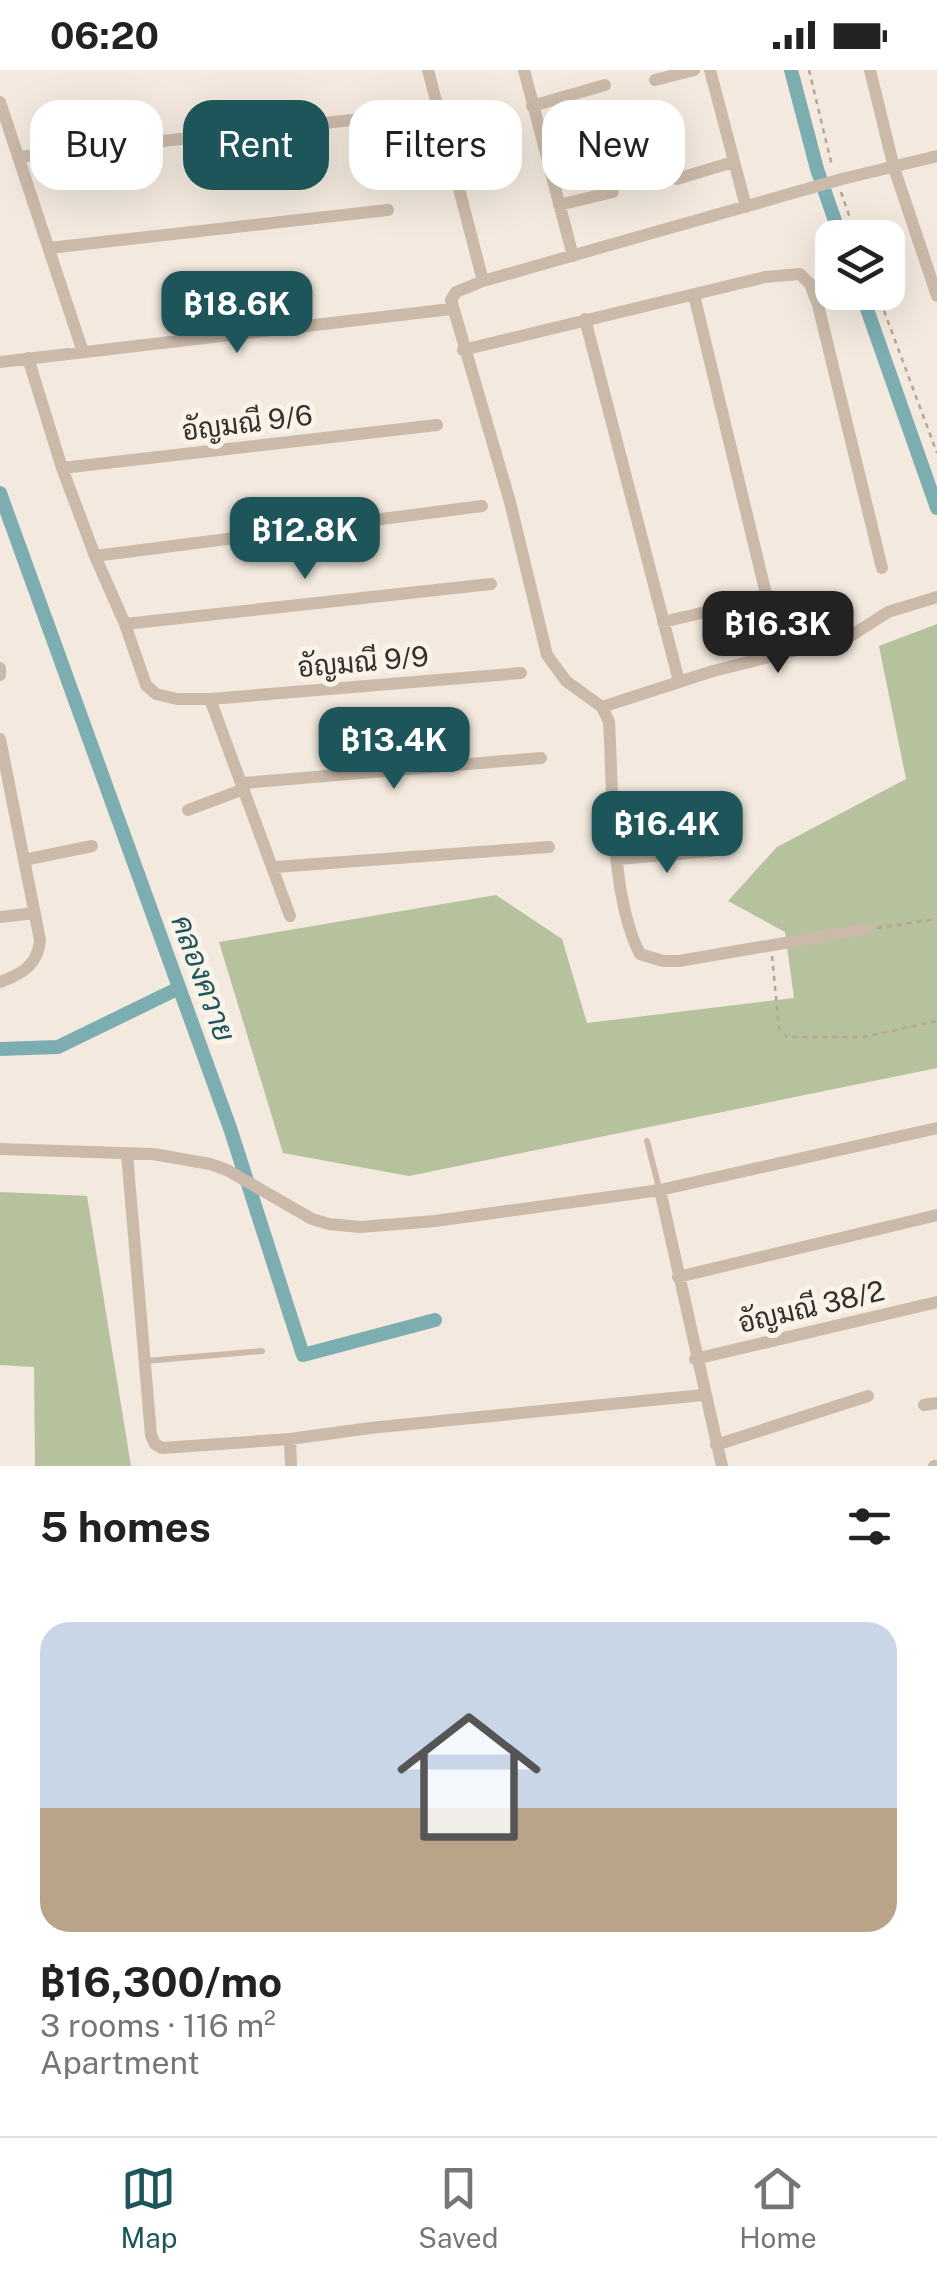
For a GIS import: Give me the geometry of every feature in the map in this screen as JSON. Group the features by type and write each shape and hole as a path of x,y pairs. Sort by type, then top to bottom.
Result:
{"street":[{"path":"428,70 482,281"},
{"path":"524,70 573,256"},
{"path":"655,80 694,70"},
{"path":"710,70 746,207"},
{"path":"875,71 894,168 931,260 937,296"},
{"path":"532,106 604,85"},
{"path":"0,102 83,352"},
{"path":"18,157 349,120"},
{"path":"866,929 679,961 662,961 640,954 632,938 618,859 610,722 602,706 566,680 546,655 510,502 451,300 456,292 482,281 842,178 937,156"},
{"path":"685,177 733,162"},
{"path":"559,205 613,192"},
{"path":"49,248 388,210"},
{"path":"464,350 585,319 790,273 800,274 810,284 818,305 882,568"},
{"path":"663,622 760,599 766,594 694,295"},
{"path":"0,362 451,309"},
{"path":"585,319 679,682"},
{"path":"23,359 95,556 126,624 491,584"},
{"name":"อัญมณี 9/6","path":"62,468 438,425"},
{"path":"95,556 482,506"},
{"path":"602,706 849,636 888,612 937,597"},
{"name":"อัญมณี 9/9","path":"126,624 146,685 156,694 176,699 520,673"},
{"path":"210,699 290,916"},
{"path":"0,739 35,913 39,954 19,975 0,982"},
{"path":"188,810 244,786 541,758"},
{"path":"0,826 17,822"},
{"path":"24,860 92,846"},
{"path":"275,867 549,846"},
{"path":"618,859 712,850"},
{"path":"0,917 35,913"},
{"path":"0,1149 153,1154 210,1164 312,1219 360,1227 435,1221 660,1190 937,1128"},
{"path":"126,1154 151,1434 155,1444 162,1448 290,1439 703,1395"},
{"path":"660,1190 722,1466"},
{"path":"678,1277 937,1216"},
{"name":"อัญมณี 38/2","path":"695,1359 937,1302"},
{"path":"716,1445 868,1396"},
{"path":"290,1439 291,1466"}],"lane":[{"path":"648,1141 660,1190"},
{"path":"144,1361 262,1351"}],"path":[{"path":"809,70 831,164 851,220"},
{"path":"884,310 937,453"},
{"path":"866,929 937,920"},
{"path":"771,945 780,1028 787,1037 863,1037 937,1021"}],"green space":[{"path":"937,624 937,1068 409,1176 283,1153 219,942 496,895 562,939 587,1023 794,998 785,932 728,901 777,847 906,779 879,646"},
{"path":"0,1192 87,1196 131,1466 35,1466 34,1367 0,1365"}],"waterway":[{"path":"791,70 835,220"},
{"path":"867,310 937,508"},
{"name":"คลองควาย","path":"0,493 230,1128 303,1355 435,1320"},
{"path":"0,1049 58,1047 179,988"}]}
